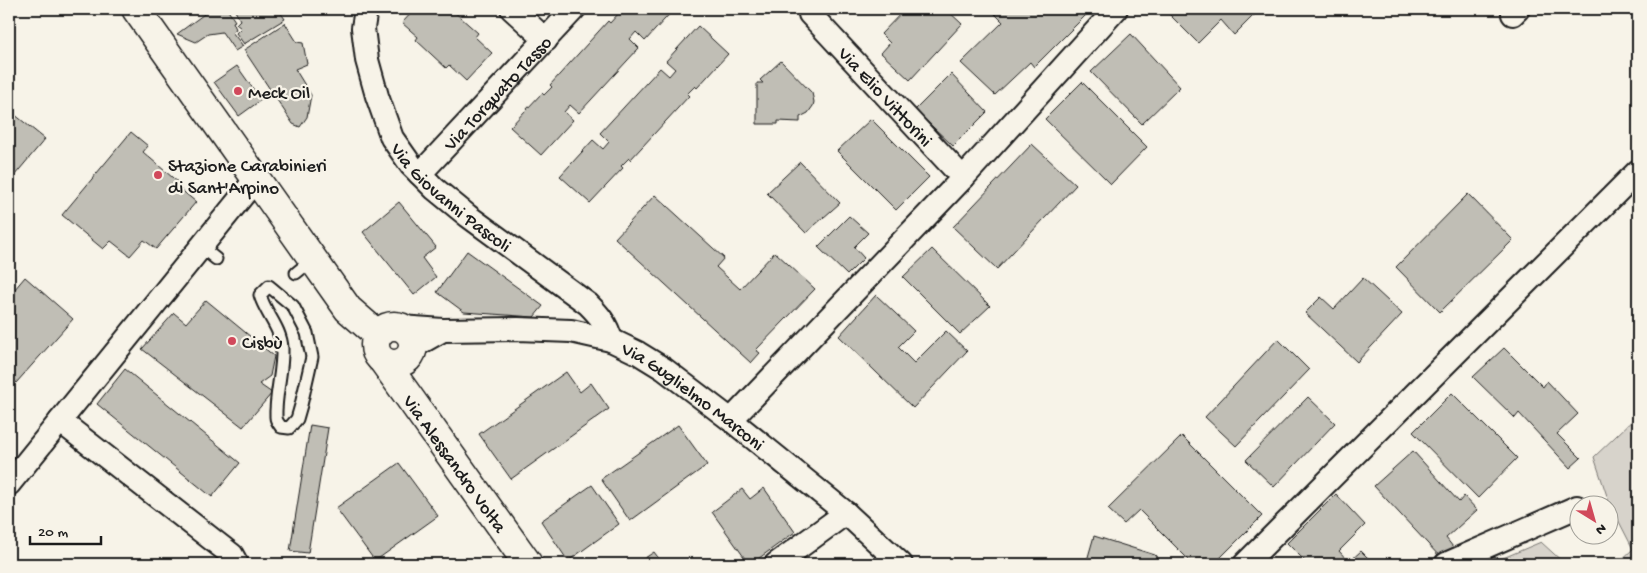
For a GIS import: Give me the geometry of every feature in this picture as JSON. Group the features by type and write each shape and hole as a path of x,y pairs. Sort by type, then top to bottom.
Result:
{"street":[{"path":"136,9 256,179 304,266 348,309 397,336"},
{"name":"Via Giovanni Pascoli","path":"366,9 363,28 367,60 377,96 392,138 411,166 468,216 588,304 602,318 611,340"},
{"path":"512,9 546,40"},
{"name":"Via Torquato Tasso","path":"420,174 574,9"},
{"path":"731,420 963,178 1116,9"},
{"name":"Via Elio Vittorini","path":"810,14 963,178"},
{"path":"1245,564 1638,171"},
{"path":"9,484 60,421 209,253 256,179"},
{"name":"Via Guglielmo Marconi","path":"397,336 444,330 518,328 570,331 611,340 638,353 664,369 731,420 846,513 902,564"},
{"name":"Via Alessandro Volta","path":"397,336 375,347 376,353 528,564"},
{"path":"60,421 232,555 237,564"},
{"path":"1446,564 1570,510"},
{"path":"776,564 846,513"}],"lane":[{"path":"269,286 293,306 307,333 312,357 297,419 289,428 281,427 276,419 282,374 282,346 273,319 263,304 260,295 269,286"}],"shaded area":[{"path":"1638,415 1638,564 1617,564 1633,549 1620,524 1620,496 1607,496 1594,457"},
{"path":"1541,542 1565,564 1489,564"}],"building":[{"path":"211,9 227,9 235,21 233,22 236,29 232,32 243,46 235,51 222,32 208,34 196,42 177,34"},
{"path":"234,9 278,9 285,19 244,44 236,33 241,28 236,24 240,20"},
{"path":"415,9 451,9 478,33 475,37 492,53 466,81 449,65 446,68 416,40 418,37 402,23"},
{"path":"619,9 674,9 645,41 636,32 630,39 639,48 579,113 570,105 564,112 573,120 541,155 510,127 542,93 544,95 552,87 550,85 608,21 610,23 618,14 616,13"},
{"path":"905,9 946,9 962,24 910,80 881,53 890,43 881,34"},
{"path":"990,9 1092,9 1034,67 1030,62 995,95 961,63 1003,22"},
{"path":"1164,9 1260,9 1234,35 1221,20 1198,43"},
{"path":"285,23 297,42 303,43 307,64 295,69 311,95 307,117 300,127 293,124 244,50"},
{"path":"698,26 728,54 697,88 695,86 687,94 689,96 630,160 629,158 621,166 623,168 590,203 560,176 593,140 603,149 609,142 600,133 660,68 669,76 675,69 666,61"},
{"path":"1131,34 1180,87 1142,124 1091,72"},
{"path":"781,61 812,93 813,106 808,113 800,117 800,122 778,121 778,124 757,124 757,83 763,83 760,80"},
{"name":"Meck Oil","path":"237,66 261,100 239,116 214,82"},
{"path":"951,74 987,112 953,146 915,110"},
{"path":"1082,82 1147,147 1111,184 1045,119"},
{"path":"9,110 45,139 9,182"},
{"path":"871,119 929,177 896,210 837,151"},
{"path":"131,132 148,146 143,152 180,184 179,188 196,202 156,249 144,240 130,256 111,241 103,249 62,215"},
{"path":"1032,144 1076,185 997,269 953,227"},
{"path":"800,162 840,203 806,233 767,193"},
{"path":"1468,194 1513,240 1440,312 1396,267"},
{"path":"655,195 724,258 716,267 740,289 775,252 815,289 756,350 760,353 751,363 615,238"},
{"path":"399,202 436,247 422,258 436,277 414,295 363,232"},
{"path":"849,216 868,233 854,247 864,258 847,275 818,247"},
{"path":"932,249 990,306 960,334 903,277"},
{"path":"467,251 543,306 534,317 464,312 437,292"},
{"path":"25,277 73,319 16,383 9,376 9,296"},
{"path":"1363,278 1402,314 1357,362 1305,313 1321,297 1334,309"},
{"path":"876,295 914,331 898,347 914,363 946,331 967,351 913,408 839,336"},
{"path":"206,300 274,356 270,376 259,384 272,393 243,427 142,349 174,313 186,323"},
{"path":"1278,339 1309,370 1236,446 1205,417"},
{"path":"1504,348 1543,387 1547,381 1578,414 1557,434 1581,458 1570,468 1519,413 1515,418 1473,377"},
{"path":"125,369 240,463 212,497 97,404"},
{"path":"566,372 580,392 591,383 609,409 511,479 479,434"},
{"path":"1452,393 1517,458 1478,498 1413,432"},
{"path":"1308,397 1335,423 1274,487 1246,460"},
{"path":"310,425 328,428 308,553 290,551"},
{"path":"678,425 707,465 630,521 601,479"},
{"path":"1182,436 1262,516 1214,564 1193,564 1139,510 1124,524 1108,509"},
{"path":"1413,451 1459,502 1464,496 1477,510 1446,538 1453,547 1441,558 1374,486"},
{"path":"399,463 438,516 375,561 336,508"},
{"path":"592,485 619,524 568,561 541,521"},
{"path":"764,488 795,532 749,564 712,512 742,489 750,499"},
{"path":"1336,494 1365,525 1339,551 1349,562 1361,551 1374,564 1308,564 1287,543"},
{"path":"1094,536 1155,555 1163,564 1086,564"},
{"path":"654,552 663,564 636,564"}],"place":[{"name":"Meck Oil","path":"238,91"},
{"name":"Stazione Carabinieri di Sant'Arpino","path":"158,175"},
{"name":"Cisbù","path":"232,341"}]}
